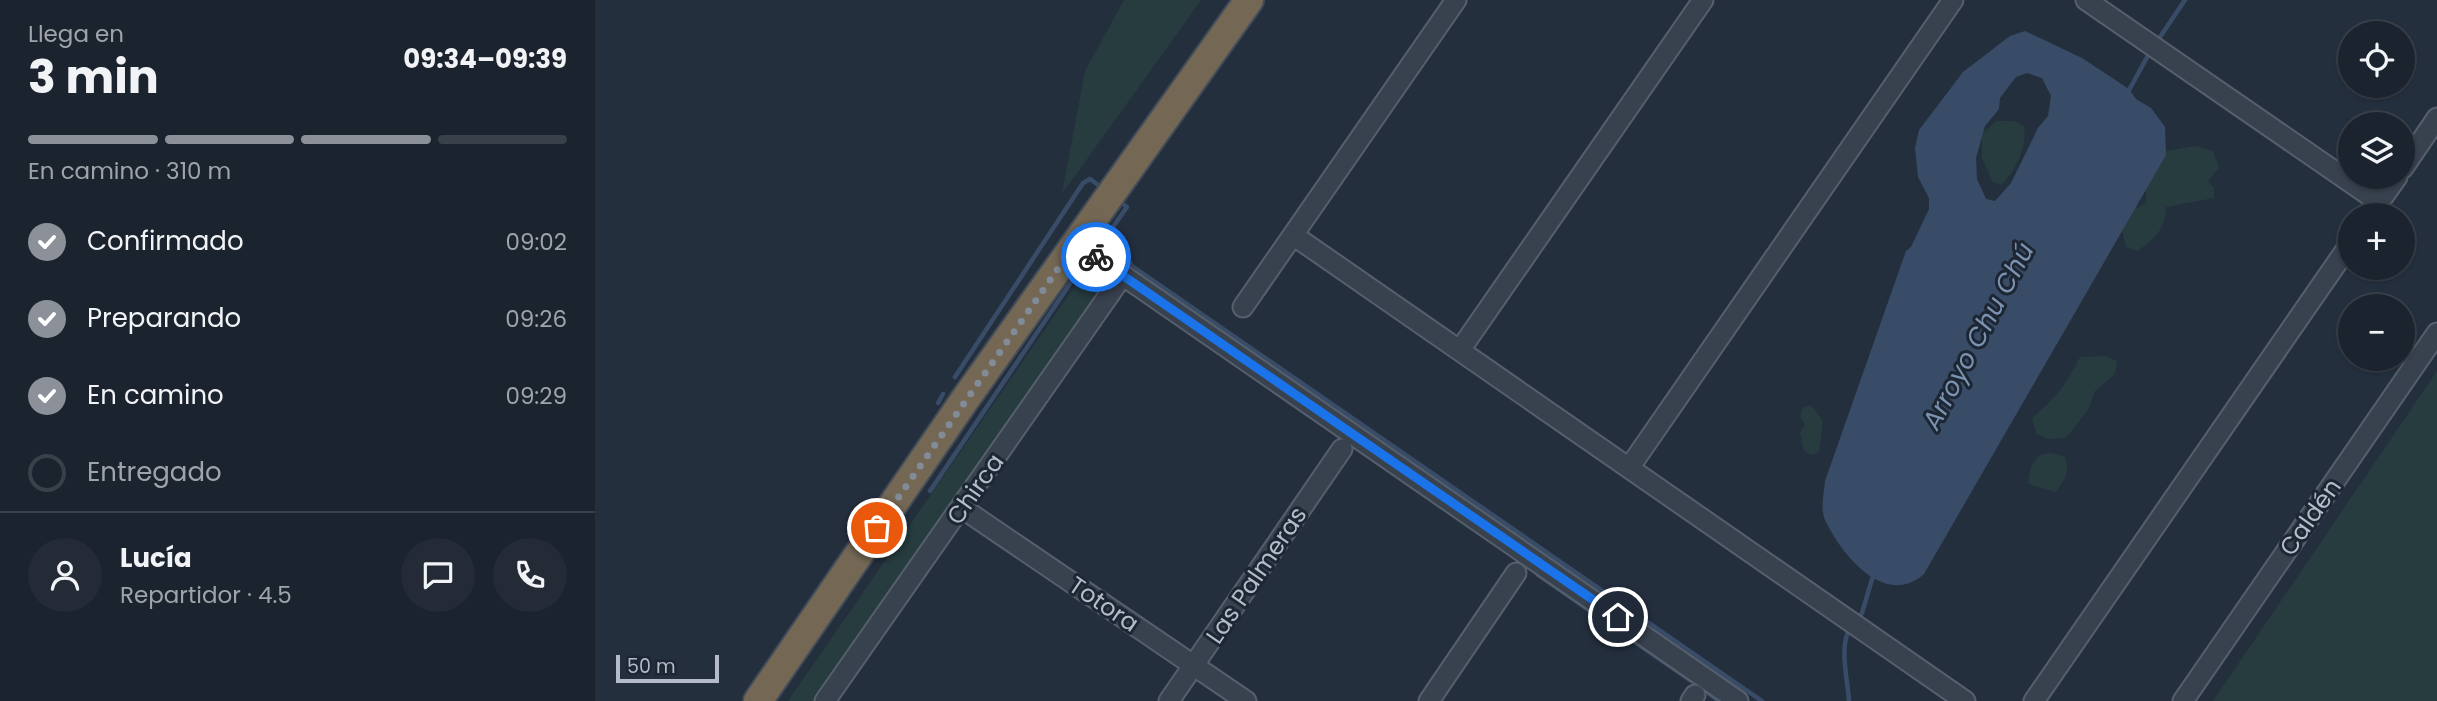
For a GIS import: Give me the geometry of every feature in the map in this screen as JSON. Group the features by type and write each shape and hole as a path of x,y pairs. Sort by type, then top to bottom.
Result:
{"highway":[{"path":"758,701 1076,243 1249,0"}],"street":[{"path":"1243,307 1456,0"},
{"path":"1460,350 1703,0"},
{"path":"1629,468 1953,0"},
{"path":"2086,0 2157,42 2338,160"},
{"path":"2106,0 2157,42 2383,197"},
{"path":"2415,150 2437,118"},
{"path":"1293,235 1965,701"},
{"path":"1076,243 1738,701"},
{"path":"2034,701 2338,261"},
{"name":"Chirca","path":"825,701 1123,275"},
{"name":"Caldén","path":"2183,701 2437,333"},
{"name":"Las Palmeras","path":"1169,701 1342,449"},
{"name":"Totora","path":"962,508 1246,701"},
{"path":"1429,701 1516,573"}],"green space":[{"path":"1124,0 1201,0 1062,194 1085,71"},
{"path":"1996,121 2014,121 2024,126 2024,142 2019,158 2001,185 1993,182 1982,158 1982,134"},
{"path":"2196,146 2213,151 2219,168 2208,181 2214,188 2214,198 2166,207 2164,222 2154,238 2137,251 2126,247 2121,226 2126,213 2146,203 2146,184 2159,152"},
{"path":"1093,260 1108,271 1109,284 817,701 788,701"},
{"path":"2105,356 2117,361 2115,374 2095,391 2088,410 2066,438 2047,439 2036,433 2032,418 2060,391 2080,357"},
{"path":"2437,371 2437,701 2213,701"},
{"path":"1811,405 1823,421 1819,452 1811,455 1804,451 1800,433 1805,425 1800,416 1803,408"},
{"path":"2051,453 2065,457 2067,468 2064,480 2055,492 2028,484 2031,466 2039,455"}],"water":[{"path":"2025,31 2082,58 2129,89 2136,99 2151,108 2165,127 2166,155 1924,574 1909,583 1894,585 1866,573 1832,534 1823,511 1825,481 1906,251 1911,247 1929,209 1929,198 1918,177 1915,148 1919,130 1963,72 2010,36","holes":["2027,73 2042,78 2051,96 2048,116 2038,128 2011,183 1995,201 1986,199 1977,179 1976,158 1985,126 1999,109 2000,98 2016,77"]}],"waterway":[{"name":"Arroyo Chu Chú","path":"2156,43 2185,0"},
{"name":"Arroyo Chu Chú","path":"2128,92 2151,50"},
{"path":"955,377 1083,183 1090,179 1101,187"},
{"path":"1120,202 1127,207 1108,234 1119,241 1132,266 1762,701"},
{"path":"1098,242 1108,234"},
{"path":"930,491 1086,260"},
{"path":"938,403 943,394"},
{"path":"1538,575 1691,681"},
{"name":"Arroyo Chu Chú","path":"1857,620 1862,613 1873,576"},
{"name":"Arroyo Chu Chú","path":"1849,701 1844,653 1851,627"},
{"path":"1709,694 1719,701"}],"way so far":[{"path":"877,528 1076,243 1096,257"}],"route":[{"path":"1096,257 1618,617"}]}
